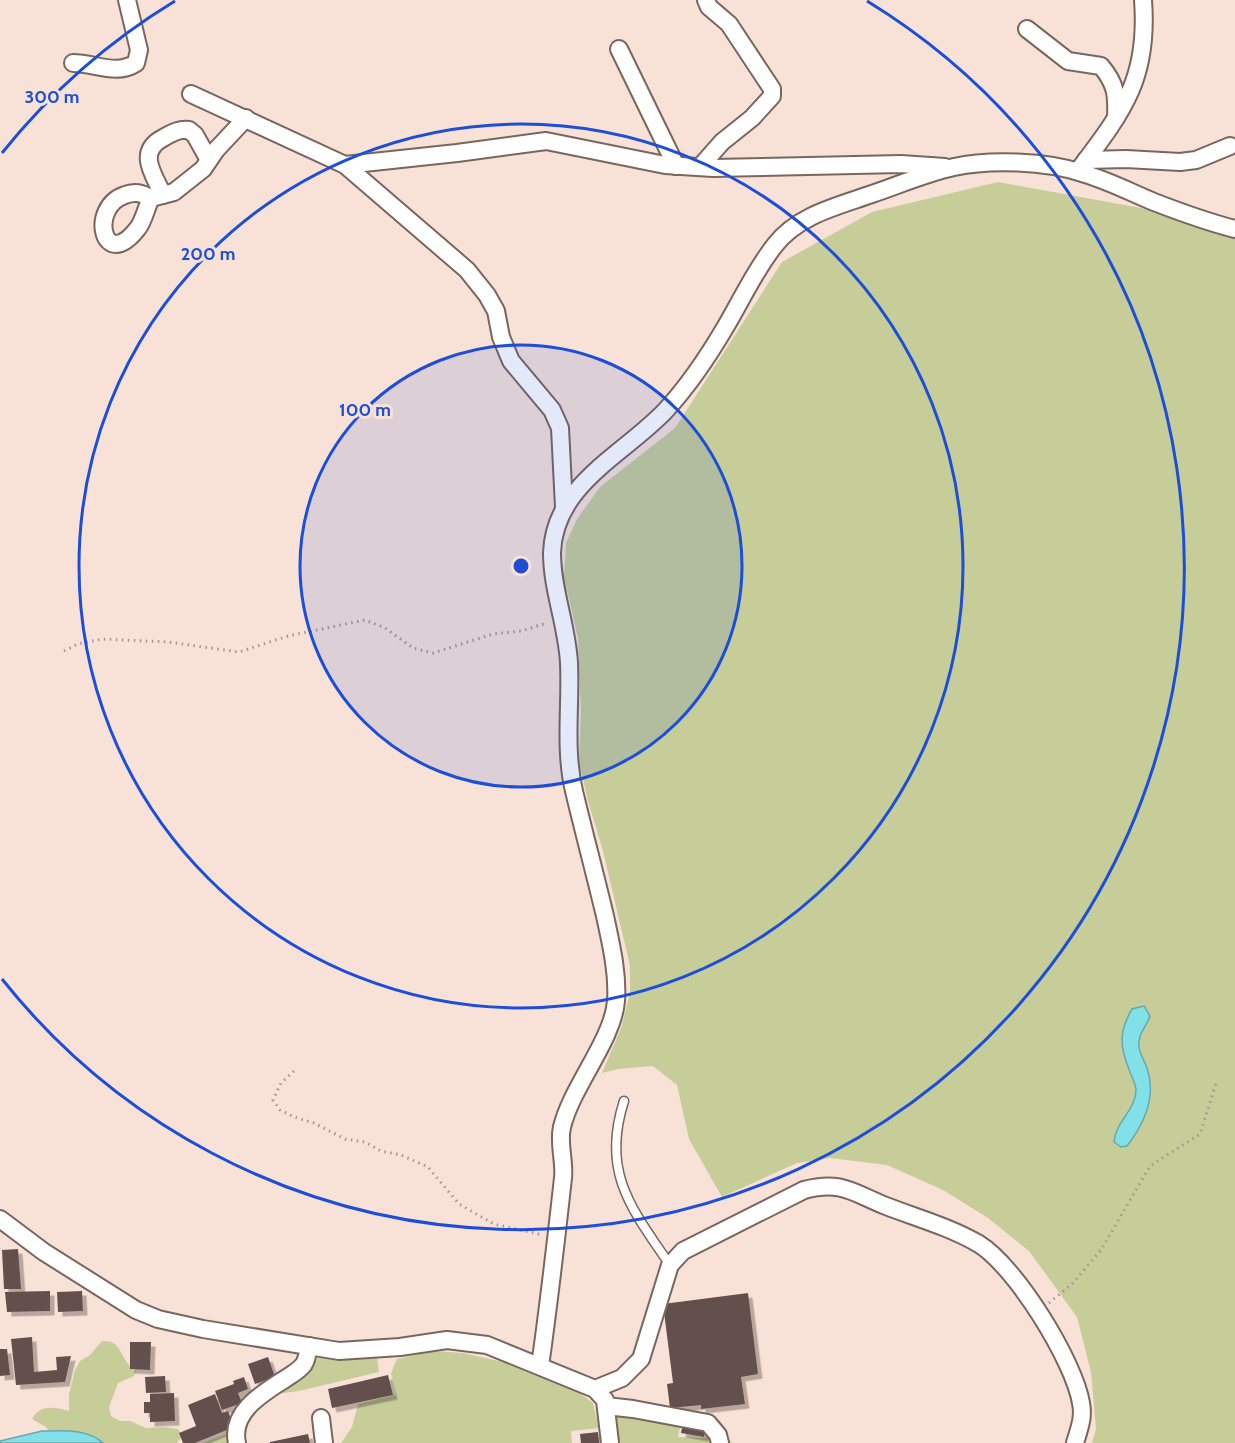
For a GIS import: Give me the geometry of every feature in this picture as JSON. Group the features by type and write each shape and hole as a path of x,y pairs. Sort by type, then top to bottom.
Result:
{"street":[{"path":"73,63 84,63 108,69 126,69 136,63 139,50 127,0"},
{"path":"700,167 722,142 752,118 772,96 772,89 729,24 710,7 706,0"},
{"path":"1082,166 1115,122 1131,92 1141,58 1145,30 1143,0"},
{"path":"1027,29 1068,61 1101,66 1110,77 1117,96 1115,122"},
{"path":"619,49 676,166"},
{"path":"191,94 345,165 466,270 487,295 496,311 501,337 511,360 552,410 560,428 564,507"},
{"path":"209,160 195,135 189,130 178,129 158,140 147,154 157,197 174,192 203,169 246,118"},
{"path":"345,165 546,141 676,166 700,167 901,164 955,167 988,164 1082,166 1125,159 1180,162 1196,160 1230,146"},
{"path":"1082,166 1202,220 1235,229"},
{"path":"540,1366 564,1165 561,1130 578,1088 612,1022 616,1002 615,967 568,757 569,660 563,618 553,575 552,550 555,529 564,507 582,484 665,411 701,365 776,242 793,227 816,214 955,167"},
{"path":"595,1389 622,1378 641,1359 670,1264 683,1251 804,1190 824,1185 846,1188 945,1228 980,1245 1008,1270 1028,1294 1075,1382 1083,1419 1075,1443"},
{"path":"0,1219 44,1252 136,1310 150,1316 203,1329 339,1351 400,1347 447,1340 487,1345 595,1389 605,1400 610,1443"},
{"path":"237,1443 237,1426 244,1411 255,1398 299,1371 305,1362 309,1346"},
{"path":"606,1406 708,1423 718,1435 720,1443"},
{"path":"321,1418 324,1443"}],"lane":[{"path":"624,1101 617,1123 615,1159 625,1196 670,1264"}],"path":[{"path":"64,651 78,644 102,639 178,643 239,652 258,648 288,636 365,620 386,628 413,648 432,653 493,634 521,631 563,618"},
{"path":"294,1071 282,1083 273,1100 280,1110 314,1122 345,1139 365,1142 428,1167 459,1204 494,1224 556,1239"},
{"path":"1038,1312 1072,1284 1101,1251 1150,1166 1200,1134 1218,1080"}],"green space":[{"path":"998,182 1141,208 1235,238 1235,1443 1092,1443 1096,1429 1091,1372 1077,1317 1029,1251 988,1218 943,1190 887,1165 830,1158 797,1163 722,1197 689,1139 677,1085 653,1066 602,1073 621,1028 630,993 630,966 579,762 581,713 578,638 564,577 566,543 577,519 600,487 675,428 782,262 872,212"},
{"path":"102,1341 118,1347 126,1361 136,1371 134,1376 118,1383 109,1407 111,1416 120,1421 130,1421 146,1428 178,1429 182,1436 177,1443 103,1443 85,1433 49,1431 32,1419 39,1411 48,1408 69,1411 69,1395 75,1370 80,1361 90,1355"},
{"path":"434,1351 463,1353 503,1362 578,1392 593,1403 599,1428 571,1431 572,1443 341,1443 352,1427 358,1404 396,1395 391,1373 397,1359"},
{"path":"377,1356 379,1372 299,1391 269,1395 318,1358 348,1360"},
{"path":"611,1413 681,1422 678,1437 702,1438 725,1434 732,1443 615,1443"},
{"path":"229,1433 231,1443 203,1443"}],"water":[{"path":"1144,1006 1150,1016 1139,1045 1150,1079 1150,1100 1139,1129 1127,1146 1121,1147 1114,1142 1115,1135 1133,1104 1136,1090 1124,1055 1122,1040 1124,1025 1132,1009"},
{"path":"42,1431 82,1433 97,1438 103,1443 0,1443 0,1441"}],"building":[{"path":"18,1249 21,1289 4,1289 2,1250"},
{"path":"50,1291 50,1311 7,1312 5,1292"},
{"path":"82,1291 83,1311 58,1312 57,1292"},
{"path":"748,1293 758,1374 741,1377 745,1404 701,1409 701,1405 670,1408 667,1384 673,1383 663,1304"},
{"path":"32,1337 34,1372 57,1370 56,1357 71,1356 65,1382 16,1385 11,1339"},
{"path":"130,1342 151,1342 150,1370 130,1369"},
{"path":"0,1349 7,1349 10,1375 0,1376"},
{"path":"268,1357 275,1377 255,1384 248,1364"},
{"path":"388,1375 393,1395 332,1408 328,1389"},
{"path":"165,1376 166,1392 146,1393 145,1377"},
{"path":"244,1377 248,1389 238,1393 242,1403 222,1410 215,1391 234,1384 233,1381"},
{"path":"174,1393 175,1421 150,1422 150,1413 144,1413 144,1402 150,1402 150,1394"},
{"path":"215,1394 222,1413 228,1411 234,1427 195,1443 183,1443 179,1433 196,1426 188,1405"},
{"path":"683,1423 706,1427 704,1437 681,1433"},
{"path":"598,1432 599,1443 581,1443 580,1434"},
{"path":"308,1434 310,1443 270,1443 270,1442"}]}
